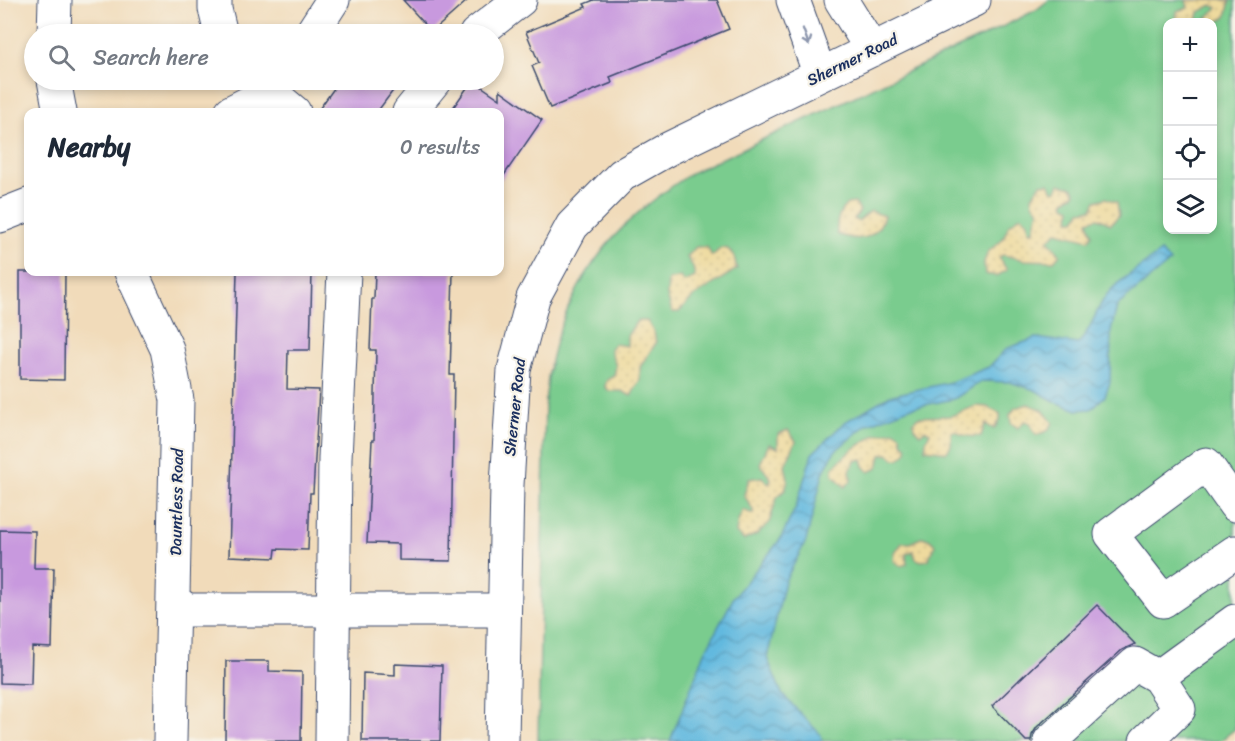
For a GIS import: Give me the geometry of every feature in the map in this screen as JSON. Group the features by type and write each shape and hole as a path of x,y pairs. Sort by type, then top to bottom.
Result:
{"street":[{"path":"54,24 55,0"},
{"path":"215,0 219,24"},
{"path":"317,24 333,0"},
{"path":"489,24 520,0"},
{"path":"793,0 820,75"},
{"path":"841,0 872,50"},
{"name":"Shermer Road","path":"502,741 507,485 514,370 533,298 572,226 622,175 668,149 974,0"},
{"path":"56,90 59,108"},
{"path":"412,108 427,90"},
{"path":"239,108 275,91"},
{"path":"0,216 24,207"},
{"name":"Dauntless Road","path":"133,276 167,349 177,400 170,741"},
{"path":"332,741 335,458 344,276"},
{"path":"1235,505 1206,465 1111,534 1163,601 1235,552"},
{"path":"174,601 187,610 504,610"},
{"path":"1158,677 1235,621"},
{"path":"1050,741 1135,664 1158,677 1179,709 1146,741"}],"green space":[{"path":"1049,0 1235,0 1235,729 1220,741 538,741 545,402 556,342 569,305 588,271 612,239 633,218 693,172 1036,10"}],"sand":[{"path":"1186,0 1230,0 1226,17 1217,22 1217,18 1207,18 1217,8 1212,5 1199,12 1198,18 1176,18 1177,11 1188,8"},
{"path":"1049,183 1053,191 1057,190 1060,184 1072,187 1076,193 1064,201 1065,205 1071,208 1069,220 1075,220 1081,211 1092,209 1096,201 1106,198 1117,202 1119,215 1111,224 1098,218 1088,221 1092,234 1089,240 1057,232 1048,240 1060,254 1054,261 1025,260 1003,255 999,258 1007,270 997,276 985,274 984,262 988,252 1002,240 1009,225 1021,215 1028,222 1029,230 1033,232 1039,211 1033,203 1032,196 1041,184"},
{"path":"855,203 860,211 854,219 858,221 871,211 884,216 881,224 871,235 865,237 852,238 837,234 837,221 842,210 847,204"},
{"path":"696,247 707,247 712,256 721,248 728,249 734,256 737,269 693,297 679,312 672,312 667,295 668,280 680,277 684,282 695,277 693,267 687,257"},
{"path":"637,321 647,321 654,332 656,343 640,367 640,380 631,396 622,391 609,391 605,386 607,380 614,376 616,366 610,349 614,344 627,346 627,336"},
{"path":"1028,404 1043,410 1053,423 1047,431 1036,435 1030,423 1025,421 1018,428 1011,423 1010,415 1015,408"},
{"path":"976,406 987,407 1000,414 1000,420 994,429 985,424 981,436 951,432 951,445 947,452 925,449 930,432 925,430 920,434 916,430 913,422 918,417 951,416"},
{"path":"788,430 796,441 785,465 788,479 785,490 777,497 769,523 757,534 744,540 736,533 743,510 753,514 744,495 749,479 762,477 769,484 771,479 760,464 769,444 778,448 778,434"},
{"path":"895,431 901,435 902,442 907,447 907,452 899,459 894,459 888,454 881,455 878,468 869,472 862,459 855,461 850,471 851,481 845,487 833,475 833,467 852,450 875,435"},
{"path":"923,537 935,545 928,560 916,559 913,551 906,554 907,564 901,566 894,561 895,553 902,543 910,543"}],"water":[{"path":"1161,252 1170,262 1117,306 1111,331 1110,382 1105,396 1091,409 1077,410 1056,402 1035,390 1010,382 982,381 954,399 909,408 866,425 834,452 823,473 806,541 785,581 767,658 782,694 821,735 822,741 670,741 705,652 734,597 780,540 796,507 812,454 845,422 889,396 951,382 989,367 1006,349 1036,338 1078,344 1110,291"}],"building":[{"path":"403,0 468,0 441,24 425,24"},
{"path":"594,0 717,0 729,29 610,77 612,83 550,108 532,66 539,63 526,32 586,7 584,4"},
{"path":"333,90 394,90 380,108 320,108"},
{"path":"465,90 487,90 500,99 500,90 542,120 504,175 504,108 453,108"},
{"path":"20,272 24,272 24,276 65,276 64,380 20,379"},
{"path":"237,276 312,276 310,350 288,350 287,389 319,390 313,493 310,493 308,550 276,549 275,558 229,556"},
{"path":"375,276 453,276 450,375 454,375 451,561 399,560 399,544 367,543 372,440 374,440 376,350 370,350 372,299 374,299"},
{"path":"0,530 35,531 34,568 54,568 52,648 32,647 31,684 0,683"},
{"path":"1097,605 1135,644 1122,650 1037,727 1031,741 1026,741 992,706"},
{"path":"226,661 269,661 269,671 302,672 301,741 225,741"},
{"path":"395,664 442,666 440,741 362,741 363,673 395,675"}]}
